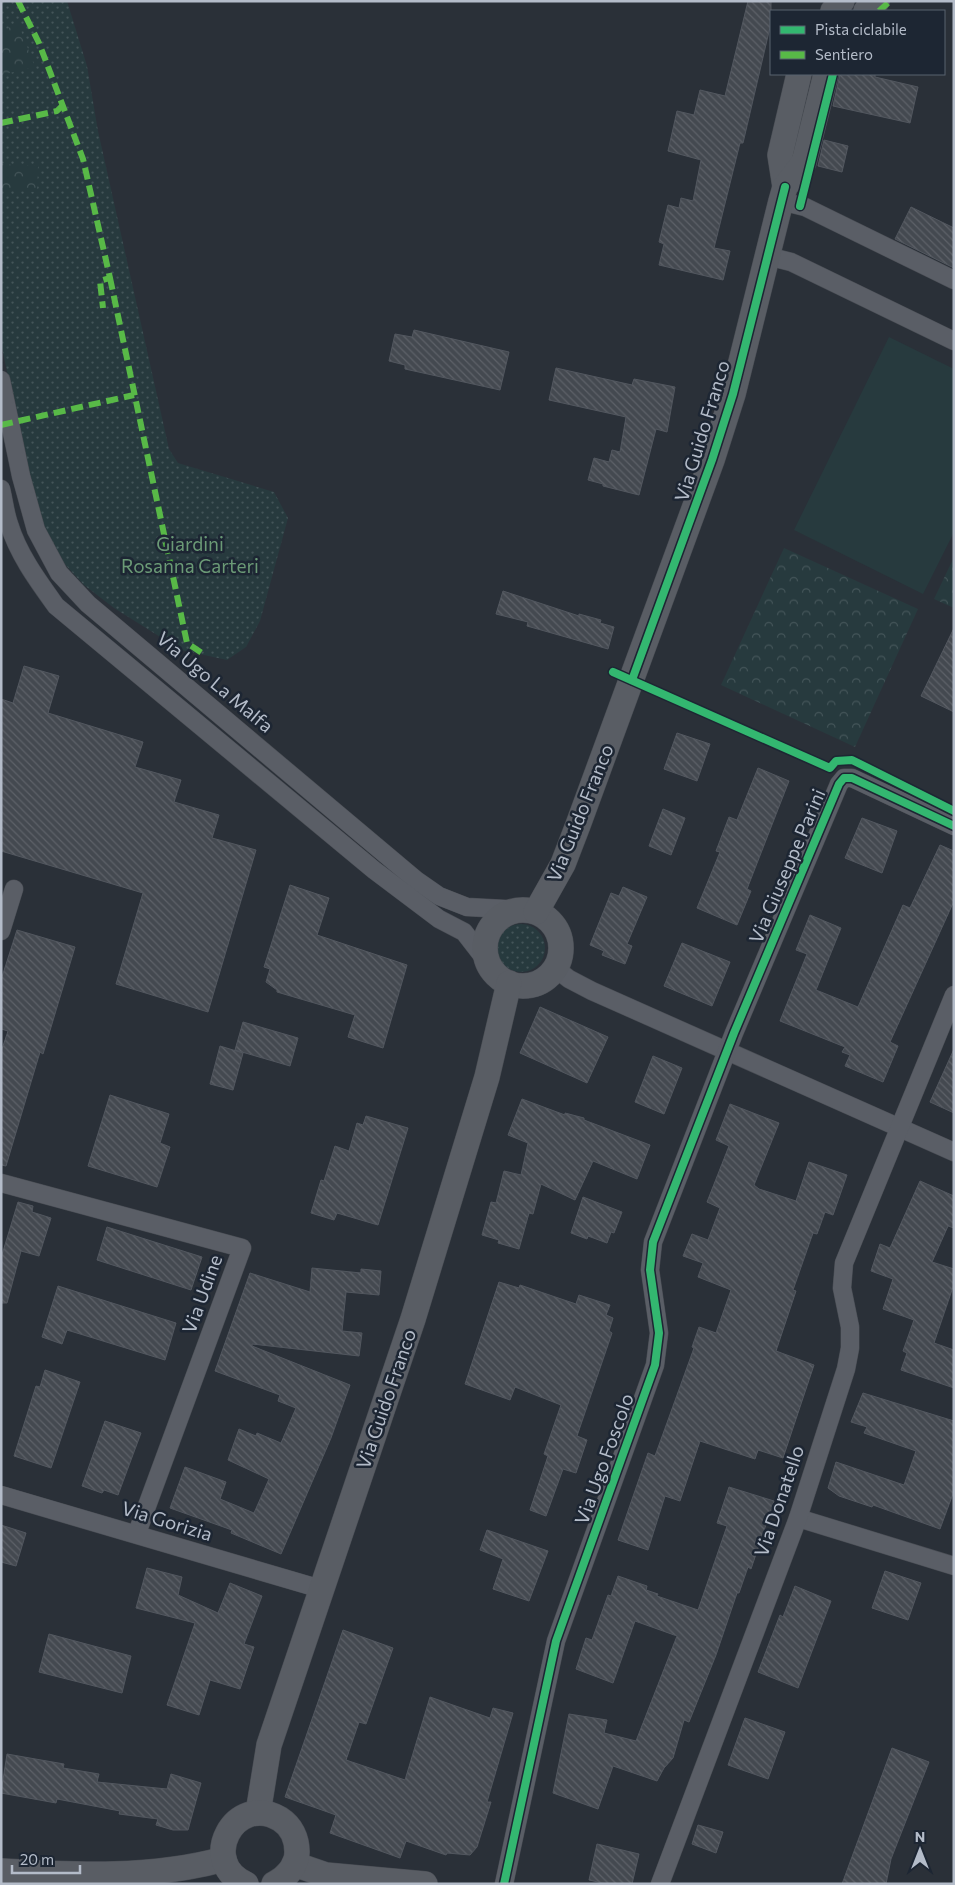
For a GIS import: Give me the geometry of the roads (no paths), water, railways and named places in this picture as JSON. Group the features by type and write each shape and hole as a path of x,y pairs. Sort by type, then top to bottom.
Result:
{"street":[{"path":"867,10 877,1"},
{"name":"Via Guido Franco","path":"783,194 780,155 799,75"},
{"name":"Via Guido Franco","path":"529,911 562,864 578,825 712,460 734,394 783,194 804,162 826,75"},
{"path":"783,194 954,280"},
{"path":"767,256 791,262 954,341"},
{"name":"Via Ugo La Malfa","path":"1,380 25,490 36,530 59,573 88,604 416,880 440,896 467,907 529,911"},
{"path":"25,490 2,492 9,524 19,549 33,574 56,606 374,870 440,919 464,932 500,979 522,986 535,984 547,978 555,968 560,957 559,935 546,917 529,911 509,912 498,918 490,927 484,951 488,963"},
{"path":"214,739 218,712"},
{"name":"Via Giuseppe Parini","path":"727,1051 839,784 844,778 852,778 954,826"},
{"path":"1,931 14,889"},
{"path":"555,968 592,991 954,1152"},
{"name":"Via Guido Franco","path":"258,1813 269,1745 416,1311 487,1077 509,983"},
{"name":"Via Donatello","path":"660,1884 798,1518 846,1369 850,1348 850,1327 842,1288 844,1264 954,995"},
{"name":"Via Ugo Foscolo","path":"504,1884 556,1642 654,1366 659,1333 650,1270 653,1242 727,1051"},
{"name":"Via Udine","path":"1,1183 242,1248 137,1534"},
{"name":"Via Gorizia","path":"1,1495 321,1589"},
{"path":"798,1518 954,1566"},
{"path":"246,1884 230,1872 224,1859 223,1848 230,1828 247,1815 258,1813 276,1817 290,1828 297,1846 294,1864 288,1874 274,1884"},
{"path":"1,1871 59,1874 140,1872 174,1870 224,1859"},
{"path":"294,1864 326,1875 425,1884"}],"park label":[{"name":"Giardini Rosanna Carteri","path":"190,555"}]}
